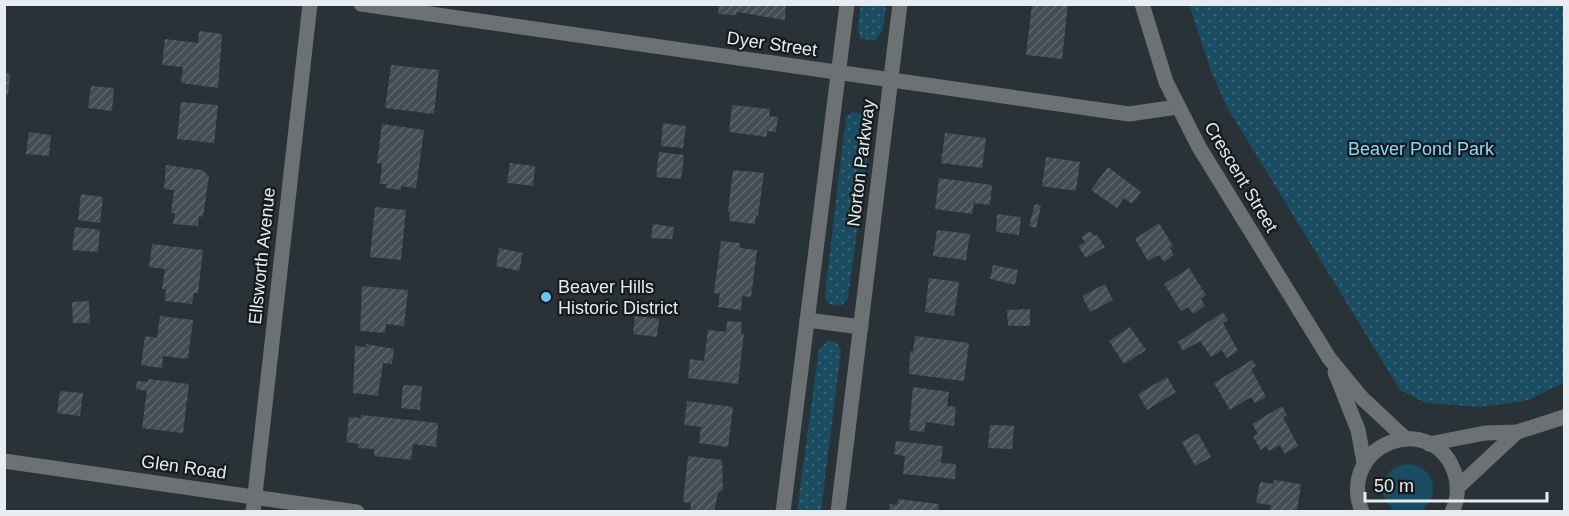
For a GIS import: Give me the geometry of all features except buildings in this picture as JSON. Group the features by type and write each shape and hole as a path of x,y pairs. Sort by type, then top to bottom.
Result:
{"street":[{"name":"Ellsworth Avenue","path":"254,505 310,4"},
{"name":"Dyer Street","path":"361,4 1129,114 1177,107"},
{"name":"Norton Parkway","path":"783,512 847,4"},
{"name":"Norton Parkway","path":"838,512 900,4"},
{"name":"Crescent Street","path":"1142,4 1154,46 1177,107 1329,358 1362,398 1406,439"},
{"path":"807,320 861,327"},
{"name":"Crescent Street","path":"1329,358 1358,430 1364,462"},
{"path":"1362,512 1356,486 1364,462 1387,442 1406,439 1429,444 1485,433 1517,432 1564,417"},
{"path":"1457,488 1517,432"},
{"path":"1429,444 1446,457 1456,477 1457,488 1452,512"},
{"name":"Glen Road","path":"4,461 254,505 357,512"}],"green space":[{"path":"861,5 886,5 883,30 875,40 860,39 858,28"},
{"name":"Beaver Pond Park","path":"1189,5 1564,5 1564,383 1525,401 1480,407 1426,403 1400,390 1227,107 1211,71"},
{"path":"852,112 867,115 872,120 848,298 842,305 833,306 827,302 825,295 846,116"},
{"path":"829,340 837,343 841,350 821,511 797,511 819,349"},
{"path":"1408,464 1426,471 1433,489 1426,507 1408,514 1390,507 1383,489 1390,471"}],"place":[{"name":"Beaver Hills Historic District","path":"546,297"}]}
